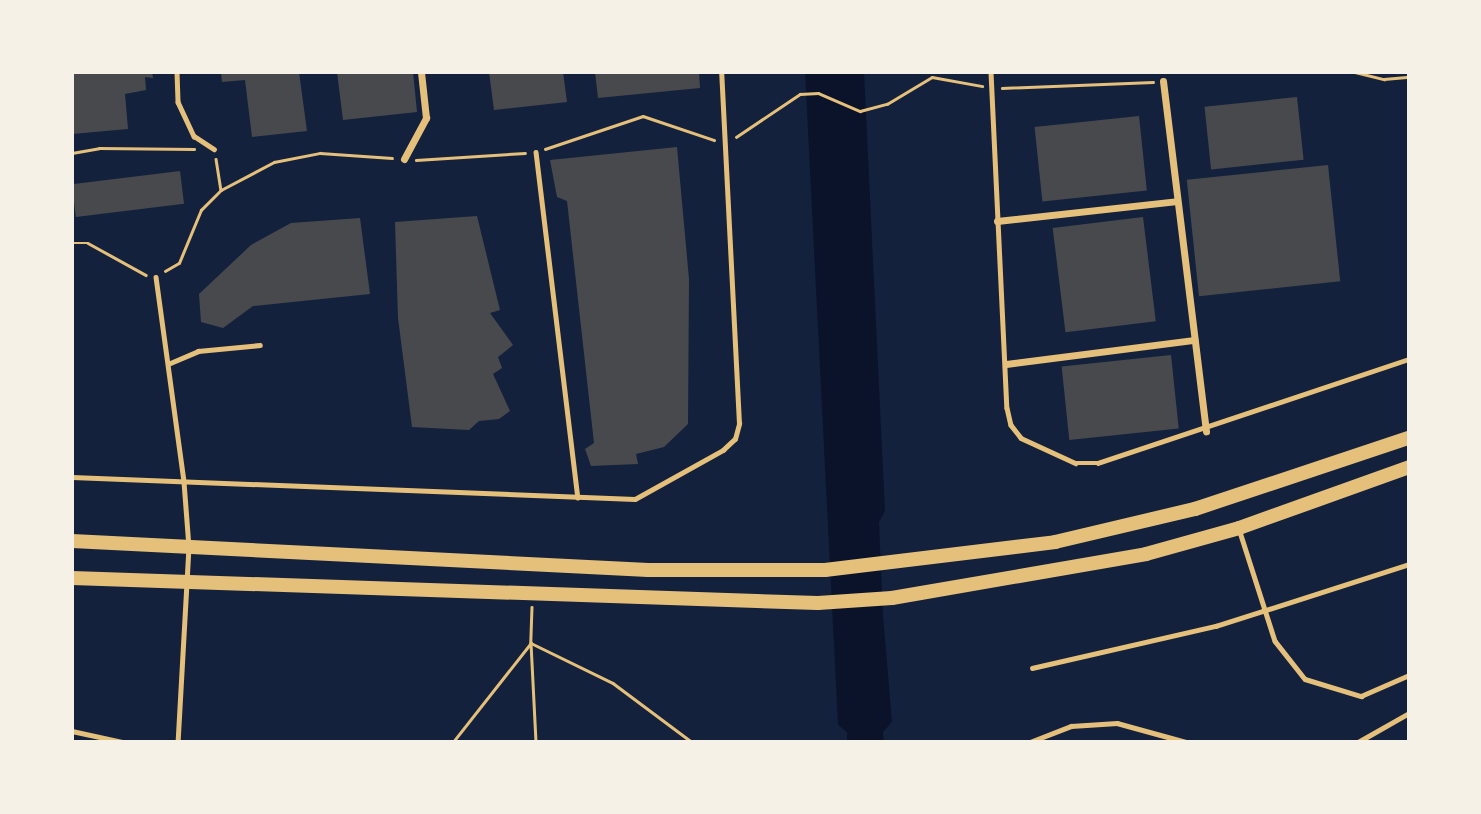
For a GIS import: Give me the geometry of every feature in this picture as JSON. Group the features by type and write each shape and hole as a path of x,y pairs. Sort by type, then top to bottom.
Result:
{"main road":[{"path":"72,541 648,570 825,570 1055,542 1195,509 1409,438"},
{"path":"72,578 818,603 892,597 1146,554 1239,528 1409,467"}],"street":[{"path":"404,159 426,118 421,72"},
{"path":"1163,81 1206,431"},
{"path":"997,221 1177,201"},
{"path":"1006,364 1194,340"}],"lane":[{"path":"177,72 178,102 194,136 214,149"},
{"path":"72,477 644,498 735,439 739,424 721,72"},
{"path":"991,72 997,221 1011,425 1036,448 1075,463 1098,463 1206,431 1409,359"},
{"path":"1162,72 1163,81"},
{"path":"536,152 578,497"},
{"path":"156,277 184,482 189,547 178,742"},
{"path":"168,364 198,351 260,345"},
{"path":"1239,528 1275,641 1305,679 1361,696 1409,675"},
{"path":"1032,668 1151,643 1264,611 1409,564"},
{"path":"1358,742 1409,713"},
{"path":"1030,742 1071,726 1117,723 1186,742"},
{"path":"72,730 122,742"}],"path":[{"path":"1354,72 1384,79 1409,77"},
{"path":"72,243 88,243 139,273 156,277 178,263 201,210 221,190 274,162 320,153 404,159 536,152 643,116 724,144 767,119 800,94 818,93 860,111 875,109 932,77 991,88 1120,86 1163,81"},
{"path":"72,153 99,148 214,149 221,190"},
{"path":"532,594 531,643 536,742"},
{"path":"453,742 531,643"},
{"path":"531,643 613,683 692,742"}],"water":[{"path":"805,72 864,72 885,511 879,522 892,722 883,732 884,742 847,742 847,732 838,725"}],"building":[{"path":"72,72 152,72 153,78 145,77 146,90 125,94 128,129 72,134"},
{"path":"221,72 299,72 307,131 252,137 245,80 222,82"},
{"path":"337,72 413,72 417,112 343,120"},
{"path":"489,72 563,72 567,102 494,110"},
{"path":"595,72 699,72 700,88 598,98"},
{"path":"1297,97 1304,160 1211,169 1205,107"},
{"path":"1139,116 1147,191 1042,202 1035,127"},
{"path":"677,147 689,279 688,424 664,447 636,454 638,464 591,466 585,449 594,443 567,201 557,197 550,160"},
{"path":"1328,165 1340,281 1199,296 1187,180"},
{"path":"180,171 184,204 76,217 72,184"},
{"path":"477,216 500,310 490,313 513,345 498,357 502,368 493,374 510,411 499,419 479,421 469,430 412,427 398,318 395,222"},
{"path":"1143,217 1156,321 1065,332 1053,228"},
{"path":"360,218 370,294 253,306 223,328 201,322 199,294 251,245 291,223"},
{"path":"1171,355 1179,429 1069,440 1062,366"}]}
